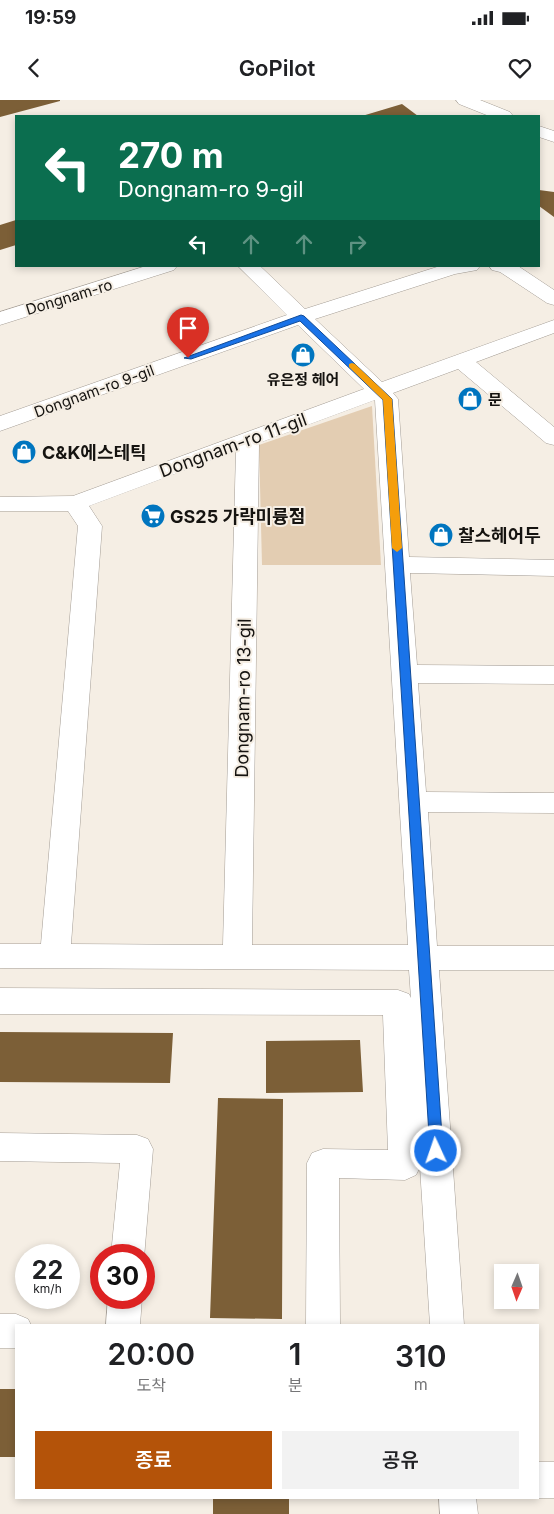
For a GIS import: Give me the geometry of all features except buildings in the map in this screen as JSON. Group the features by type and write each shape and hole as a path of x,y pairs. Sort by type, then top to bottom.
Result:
{"street":[{"path":"465,100 502,115"},
{"path":"540,132 551,145"},
{"name":"Dongnam-ro","path":"0,318 164,267"},
{"path":"249,267 387,399 447,1324"},
{"path":"301,317 452,269 464,267"},
{"path":"503,267 554,300"},
{"name":"Dongnam-ro 9-gil","path":"0,424 301,317"},
{"name":"Dongnam-ro 11-gil","path":"0,504 74,503 554,326"},
{"path":"461,360 554,438"},
{"name":"Dongnam-ro 13-gil","path":"237,957 248,439"},
{"path":"54,956 90,526 74,503"},
{"path":"398,565 554,568"},
{"path":"405,674 554,675"},
{"path":"414,802 554,803"},
{"path":"0,956 554,958"},
{"path":"0,1001 398,1003 406,1165 323,1163 323,1324"},
{"path":"0,1147 137,1149 129,1244"},
{"path":"123,1324 124,1309"},
{"path":"0,1331 15,1331"},
{"path":"539,1480 554,1480"},
{"path":"458,1499 459,1514"}],"shaded area":[{"path":"372,406 381,565 262,565 259,445"}],"slow traffic":[{"path":"352,365 387,399 397,548"}],"place":[{"name":"유은정 헤어","path":"303,355"},
{"name":"문","path":"470,399"},
{"name":"C&K에스테틱","path":"24,452"},
{"name":"GS25 가락미륭점","path":"153,516"},
{"name":"찰스헤어두","path":"441,535"}],"route":[{"path":"188,358 301,317 387,399 436,1151"}]}
